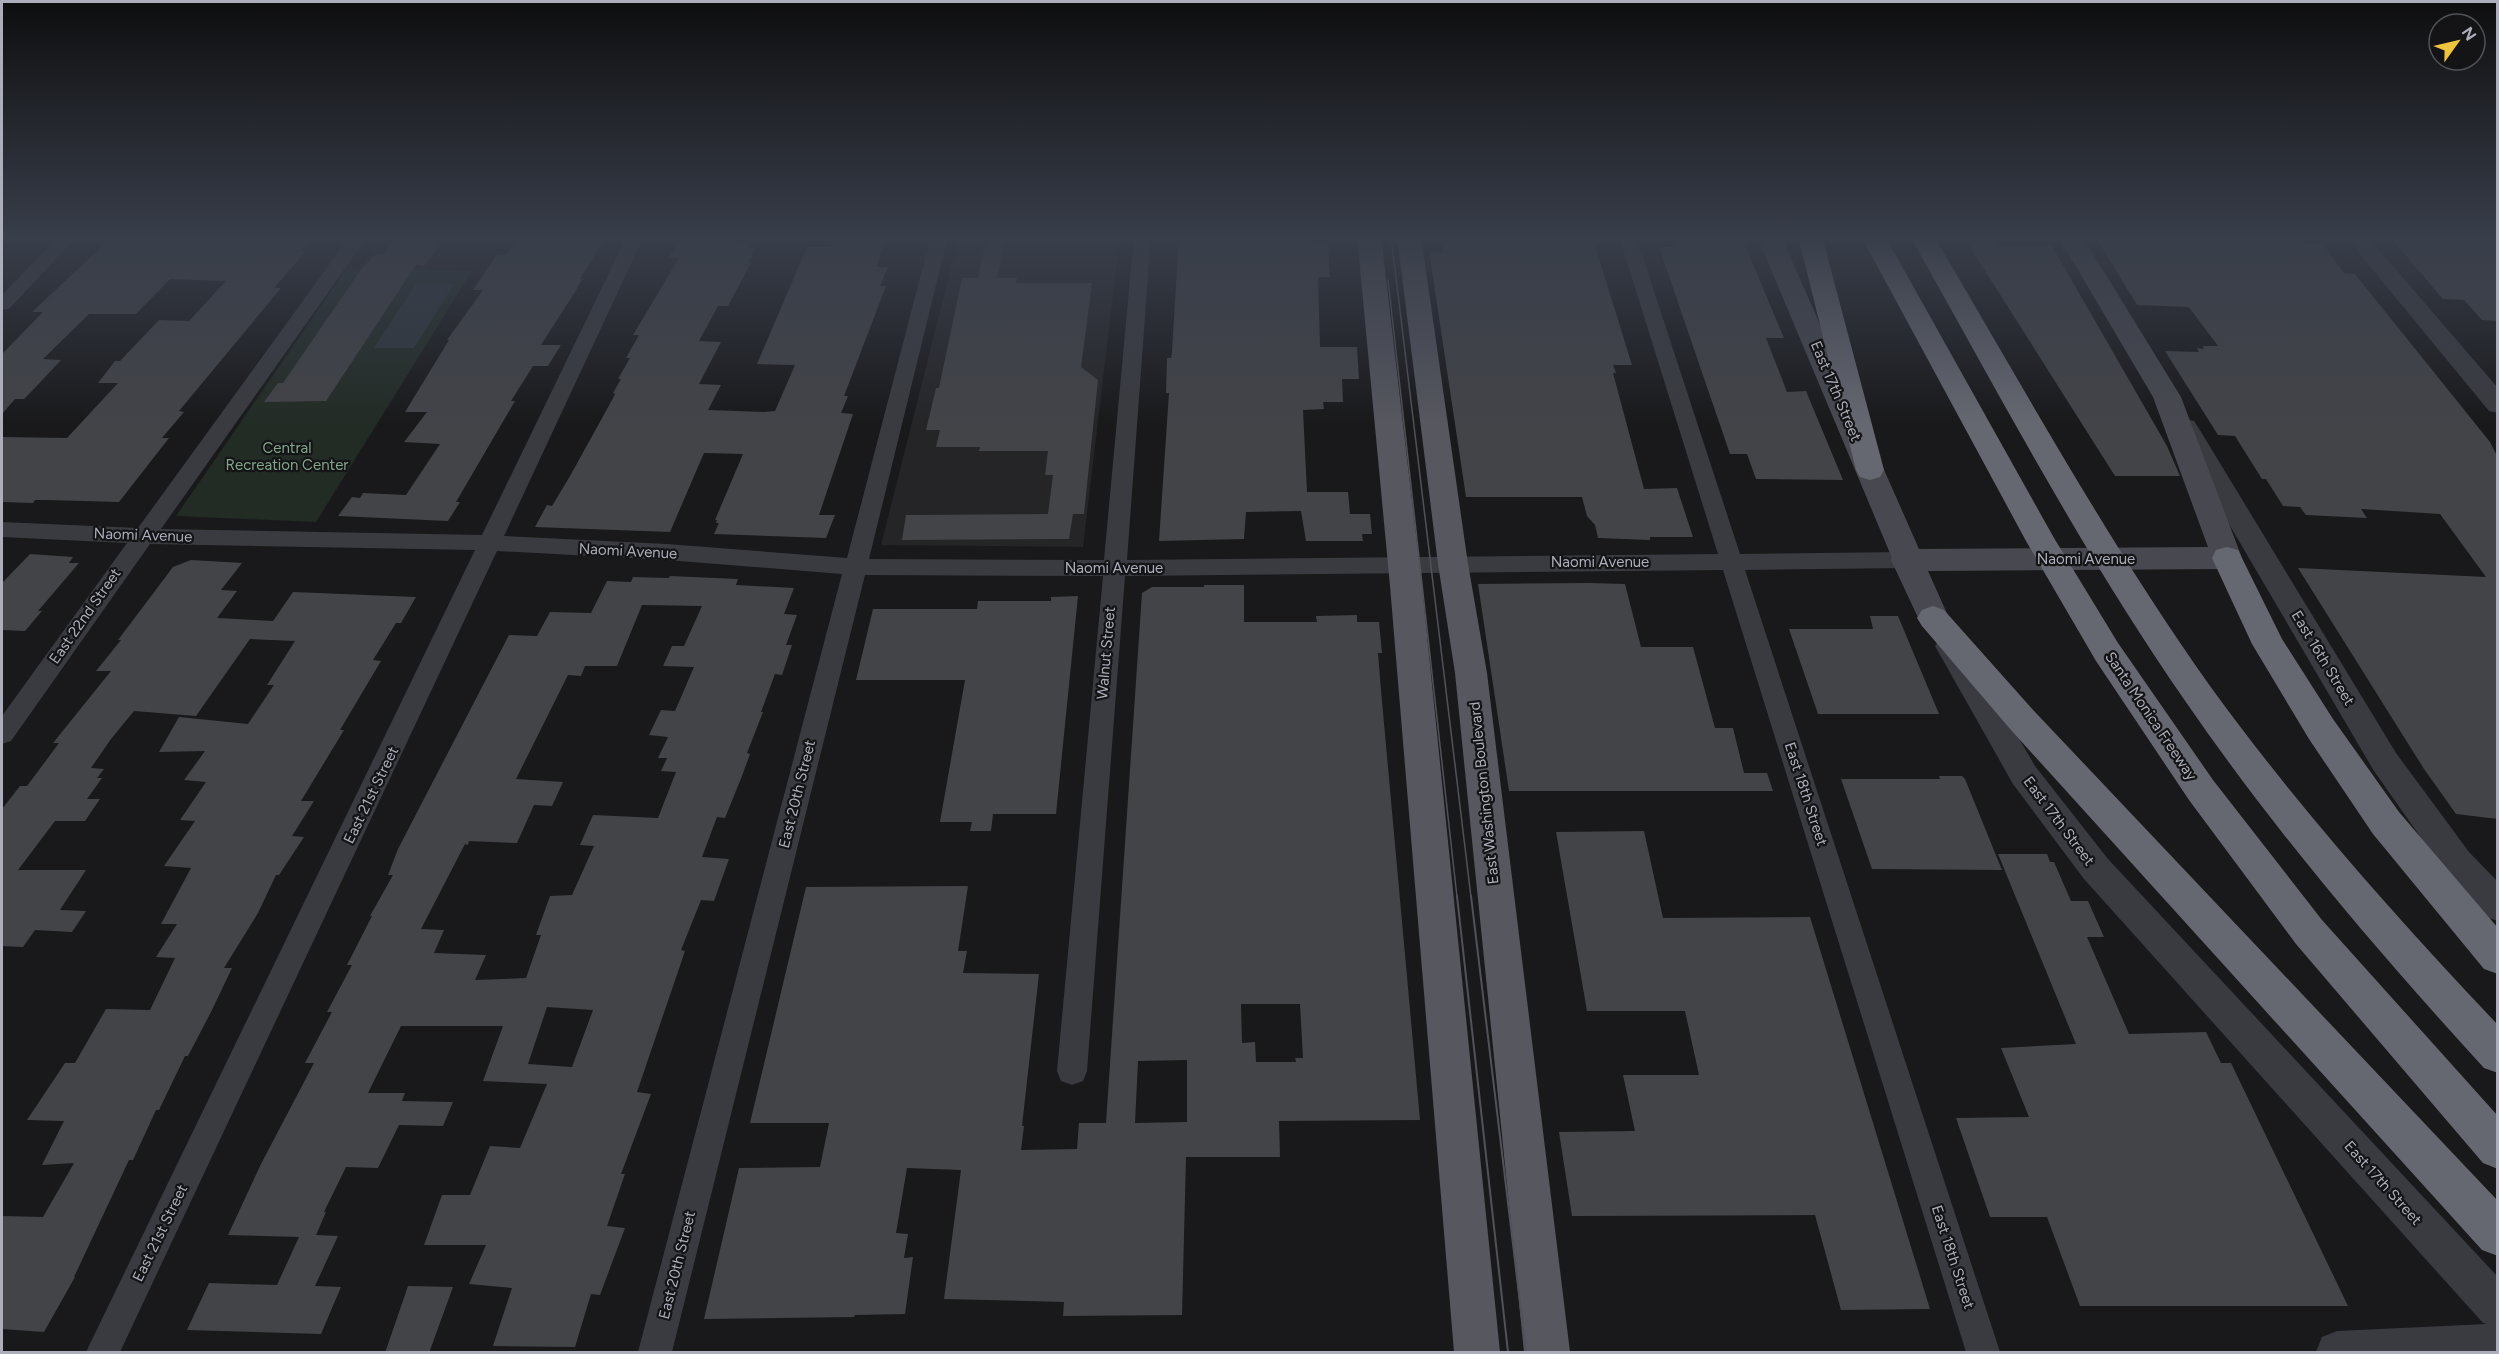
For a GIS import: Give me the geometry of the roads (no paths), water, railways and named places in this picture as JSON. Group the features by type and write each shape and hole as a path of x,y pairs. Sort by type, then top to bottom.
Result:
{"highway":[{"path":"1826,299 1870,470"},
{"name":"Santa Monica Freeway","path":"1908,299 2041,541 2107,652 2187,770 2309,932 2498,1148"},
{"path":"1959,299 2120,573 2161,640 2205,703 2258,774 2355,893 2498,1054"},
{"path":"2227,558 2268,644 2321,729 2386,823 2498,957"},
{"path":"1933,618 2023,721 2498,1234"}],"main road":[{"path":"1376,299 1404,564 1477,1353"},
{"name":"East Washington Boulevard","path":"1417,299 1453,564 1472,684 1547,1353"},
{"name":"East 17th Street","path":"1796,299 1906,560 1933,618"},
{"name":"East 16th Street","path":"2108,299 2167,398 2227,558"},
{"name":"Naomi Avenue","path":"1906,560 2227,558"}],"street":[{"name":"East 22nd Street","path":"2,734 313,299"},
{"name":"East 21st Street","path":"103,1353 606,299"},
{"name":"East 20th Street","path":"654,1353 924,299"},
{"name":"Walnut Street","path":"1072,1071 1137,299"},
{"name":"East 18th Street","path":"1648,299 1983,1353"},
{"path":"2409,299 2498,405"},
{"name":"East 16th Street","path":"2167,398 2385,762 2457,862 2498,906"},
{"name":"Naomi Avenue","path":"2,529 142,536 491,543 667,552 855,567 1113,568 1906,560"},
{"name":"East 17th Street","path":"1933,618 2024,775 2096,869 2498,1308"},
{"path":"2337,1353 2498,1346"}],"tram line":[{"path":"1390,299 1457,897"},
{"path":"1399,299 1471,897"},
{"path":"1457,896 1508,1352"},
{"path":"1471,896 1526,1352"}],"park label":[{"name":"Central Recreation Center","path":"287,456"}]}
